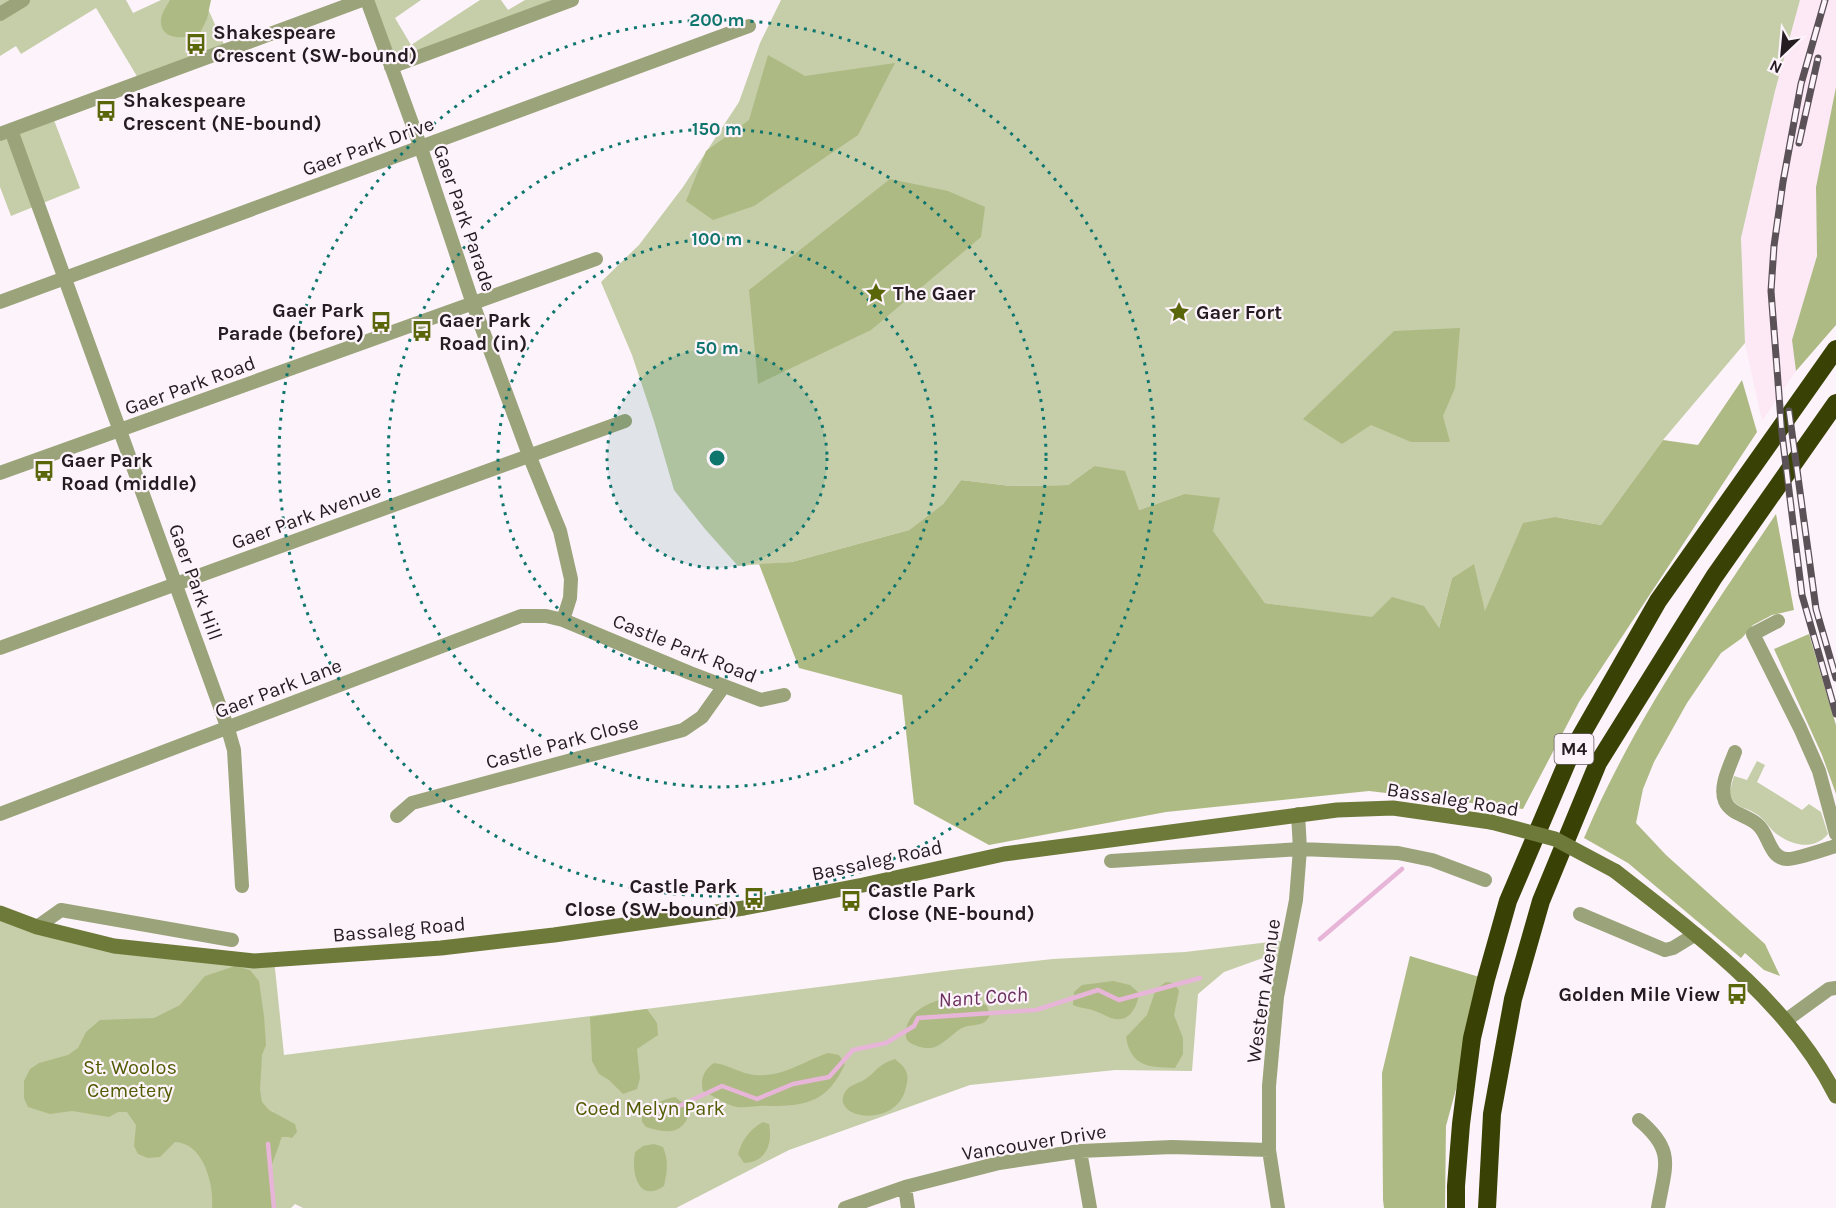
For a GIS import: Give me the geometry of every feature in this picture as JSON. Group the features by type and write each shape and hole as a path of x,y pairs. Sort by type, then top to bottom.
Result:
{"highway":[{"name":"M4","path":"1456,1208 1456,1186 1472,1038 1486,979 1508,901 1571,753 1658,601 1836,349"},
{"name":"M4","path":"1487,1208 1492,1114 1513,999 1541,901 1598,763 1714,577 1836,403"},
{"name":"M4","path":"1811,440 1836,407"}],"street":[{"path":"0,14 22,0"},
{"path":"5,132 362,0"},
{"name":"Gaer Park Parade","path":"367,0 421,148 473,304 560,531 571,579 568,622"},
{"path":"391,67 572,0"},
{"name":"Gaer Park Drive","path":"0,302 749,26"},
{"name":"Gaer Park Hill","path":"5,132 66,278 119,432 228,729 234,750 242,886"},
{"name":"Gaer Park Road","path":"0,473 596,259"},
{"name":"Gaer Park Avenue","path":"0,648 625,421"},
{"name":"Gaer Park Lane","path":"0,814 521,616 546,616 568,622"},
{"path":"1778,621 1753,634 1819,771 1836,834"},
{"name":"Castle Park Road","path":"568,622 761,700 784,695"},
{"name":"Castle Park Close","path":"397,816 412,803 683,730 702,717 724,686"},
{"path":"1735,752 1723,789 1725,802 1733,811 1746,816 1760,826 1768,843 1779,857 1788,859 1836,846"},
{"name":"Bassaleg Road","path":"0,913 37,927 114,946 254,961 441,948 554,935 744,908 1004,854 1298,814 1393,808 1491,822 1555,839 1615,871 1696,934 1737,971 1785,1022 1836,1096"},
{"name":"Western Avenue","path":"1278,1208 1269,1150 1271,1044 1277,997 1296,900 1300,849 1298,814"},
{"path":"1111,861 1300,849 1398,853 1432,860 1485,880"},
{"path":"37,927 61,910 232,940"},
{"path":"1580,914 1665,950 1673,948 1696,934"},
{"path":"1785,1022 1829,989 1836,988"},
{"path":"1639,1120 1657,1138 1664,1148 1666,1157 1666,1170 1658,1208"},
{"name":"Vancouver Drive","path":"845,1208 905,1187 999,1163 1080,1151 1172,1147 1269,1150"},
{"path":"1080,1151 1090,1208"},
{"path":"905,1187 908,1208"}],"shaded area":[{"path":"1800,0 1836,0 1836,87 1816,187 1817,256 1792,340 1796,371 1762,421 1745,343 1741,238 1775,91"}],"green space":[{"path":"0,0 126,0 133,13 161,0 204,0 227,51 141,83 96,8 21,54 16,46 0,56"},
{"path":"170,0 211,0 207,19 200,33 177,37 163,30 161,17"},
{"path":"367,0 421,0 395,18 411,45 480,0 501,0 508,10 525,0 572,0 391,67"},
{"name":"Gaer Fort","path":"781,0 1800,0 1775,91 1741,238 1745,343 1663,440 1601,525 1556,517 1485,612 1473,565 1452,578 1439,628 1265,603 1184,494 1139,510 1094,466 1068,485 1011,486 961,480 943,504 909,530 792,562 738,566 674,490 632,355 601,282 639,245 683,187 739,102 760,43"},
{"path":"768,55 805,76 895,63 858,135 754,206 713,220 686,201 706,151 749,120"},
{"path":"1836,87 1836,325 1796,371 1792,340 1817,256 1816,187"},
{"path":"52,115 80,188 11,216 0,187 0,134"},
{"path":"890,179 948,191 985,207 981,237 871,330 758,384 749,290"},
{"path":"1460,328 1455,388 1443,416 1450,442 1411,442 1371,425 1342,444 1303,419 1394,331"},
{"path":"1742,380 1757,432 1579,702 1523,809 1369,791 1166,812 989,845 914,804 902,695 799,668 759,564 792,562 909,530 943,504 961,480 1011,486 1068,485 1094,466 1125,471 1139,510 1184,494 1220,498 1213,531 1265,603 1372,617 1392,597 1424,606 1439,628 1452,578 1474,564 1485,611 1523,523 1556,517 1601,525 1663,440 1698,445"},
{"path":"1776,514 1794,610 1772,615 1753,625 1742,638 1721,653 1687,703 1654,762 1643,789 1636,823 1666,855 1765,944 1780,976 1764,970 1745,953 1741,958 1628,863 1584,838 1603,795 1648,712 1697,632"},
{"path":"1809,634 1836,725 1836,794 1822,755 1774,649"},
{"path":"1757,761 1765,765 1757,782 1802,810 1809,804 1821,812 1828,834 1822,840 1809,845 1801,845 1780,837 1758,815 1738,805 1732,799 1729,794 1734,776 1747,780"},
{"name":"Coed Melyn Park","path":"0,913 114,946 274,959 284,1055 952,970 1053,959 1185,952 1288,940 1285,957 1263,958 1224,972 1198,994 1192,1071 1115,1070 970,1085 789,1150 676,1208 303,1208 295,1204 291,1208 0,1208","holes":["272,1111 292,1138 282,1137 275,1153"]},
{"path":"1410,956 1486,979 1446,1126 1445,1208 1384,1208 1382,1073"},
{"name":"St. Woolos Cemetery","path":"235,966 250,970 259,981 266,1045 262,1055 260,1090 262,1102 269,1110 295,1124 297,1132 292,1138 282,1137 271,1167 274,1208 212,1208 209,1177 200,1157 185,1144 175,1142 160,1157 148,1158 138,1154 134,1146 136,1125 127,1112 118,1112 109,1117 72,1111 50,1114 28,1107 24,1098 24,1081 30,1069 39,1063 68,1055 78,1048 86,1032 100,1020 154,1018 180,1005 205,976"},
{"path":"1113,981 1130,985 1139,993 1135,1007 1125,1018 1112,1018 1073,1005 1074,992 1082,985"},
{"path":"1166,982 1174,983 1179,991 1174,1015 1183,1038 1183,1054 1175,1068 1149,1066 1137,1060 1128,1047 1126,1037 1147,1015 1156,989"},
{"path":"958,995 975,998 987,1006 990,1015 988,1019 981,1024 962,1028 933,1048 919,1047 907,1040 906,1030 913,1015 926,1005"},
{"path":"647,1009 657,1023 658,1035 637,1049 640,1078 637,1089 623,1094 599,1074 592,1061 590,1017"},
{"path":"828,1053 839,1055 845,1064 824,1094 806,1102 783,1106 737,1107 703,1091 704,1075 714,1063 750,1074 765,1075 783,1071"},
{"path":"895,1059 903,1066 907,1076 905,1091 898,1103 888,1111 877,1115 865,1116 846,1108 843,1101 845,1092 851,1086 864,1080 880,1066"},
{"path":"675,1097 686,1105 690,1112 683,1125 673,1131 646,1127 642,1122 645,1112 656,1104"},
{"path":"763,1122 769,1124 769,1145 758,1160 744,1163 738,1154 742,1144 747,1135"},
{"path":"654,1144 663,1147 667,1171 664,1186 655,1191 648,1191 638,1183 634,1168 635,1152 643,1146"}],"waterway":[{"name":"Nant Coch","path":"1320,939 1402,869"},
{"name":"Nant Coch","path":"649,1115 675,1108 722,1086 757,1099 793,1084 829,1077 853,1050 886,1043 914,1026 918,1018 1036,1010 1098,990 1119,1000 1200,978"},
{"name":"Nant Coch","path":"268,1144 274,1208"}],"railway":[{"path":"1825,0 1801,84 1783,182 1774,246 1771,291 1782,434 1802,595 1836,714"},
{"path":"1799,143 1818,58"},
{"path":"1789,411 1816,609 1836,678"}],"place":[{"name":"Shakespeare Crescent (SW-bound)","path":"196,44"},
{"name":"Shakespeare Crescent (NE-bound)","path":"106,111"},
{"name":"The Gaer","path":"876,293"},
{"name":"Gaer Fort","path":"1179,312"},
{"name":"Gaer Park Parade (before)","path":"381,322"},
{"name":"Gaer Park Road (in)","path":"422,331"},
{"name":"Gaer Park Road (middle)","path":"44,471"},
{"name":"Castle Park Close (SW-bound)","path":"754,898"},
{"name":"Castle Park Close (NE-bound)","path":"851,901"},
{"name":"Golden Mile View","path":"1737,994"}]}
